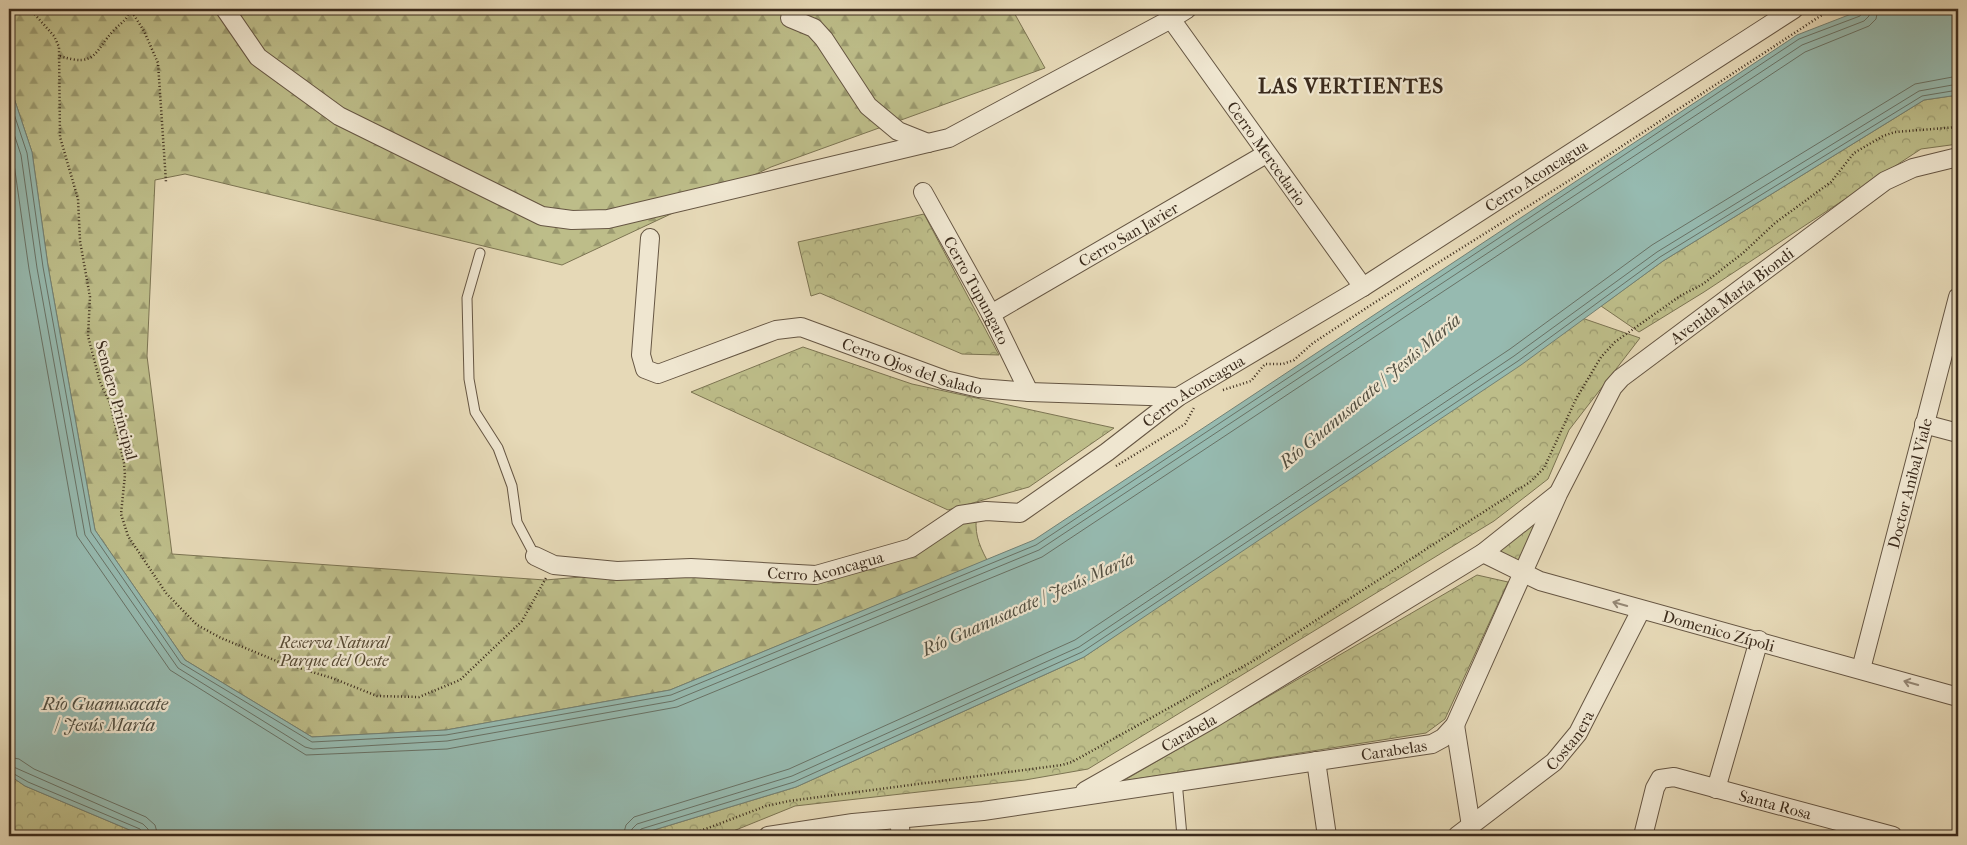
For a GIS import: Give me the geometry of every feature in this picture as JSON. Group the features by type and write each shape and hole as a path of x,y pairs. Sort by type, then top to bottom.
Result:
{"street":[{"path":"225,9 258,57 339,116 542,216 572,220 608,219 949,138 1187,9"},
{"name":"Cerro Aconcagua","path":"535,556 554,565 617,570 691,568 816,575 911,548 960,515 986,511 1020,513 1107,452 1178,397 1363,287 1794,9"},
{"path":"790,18 814,28 824,39 868,106 898,131 928,143"},
{"name":"Cerro Mercedario","path":"1171,19 1363,287"},
{"name":"Cerro San Javier","path":"991,314 1266,154"},
{"name":"Avenida María Biondi","path":"1558,494 1613,387 1631,369 1885,181 1913,168 1945,158 1958,157"},
{"name":"Cerro Tupungato","path":"923,192 991,314 1029,392"},
{"name":"Cerro Ojos del Salado","path":"650,238 641,355 645,369 658,374 776,330 801,327 923,370 945,380 979,388 1029,392 1178,397"},
{"name":"Doctor Anibal Viale","path":"1861,669 1958,297"},
{"path":"1924,424 1958,433"},
{"name":"Carabela","path":"768,836 804,829 900,828 984,811 1075,796 1212,719 1483,553 1558,494"},
{"name":"Carabelas","path":"1075,796 1432,744 1443,738 1455,725 1524,575 1558,494"},
{"name":"Domenico Zípoli","path":"1483,553 1524,575 1642,610 1759,640 1958,697"},
{"name":"Costanera","path":"1457,836 1554,762 1578,733 1642,610"},
{"path":"1716,788 1759,640"},
{"path":"1455,725 1471,826"},
{"path":"1316,761 1327,836"},
{"name":"Santa Rosa","path":"1643,836 1655,788 1660,778 1674,777 1893,836"}],"lane":[{"path":"480,253 467,298 469,379 475,412 498,448 512,486 517,522 535,556"},
{"path":"1177,781 1182,836"}],"path":[{"name":"Sendero Principal","path":"30,9 54,36 60,56 58,110 60,137 78,199 80,241 90,297 88,336 100,382 110,403 124,463 122,514 128,536 166,592 197,625 221,638 279,662 332,678 377,696 419,697 460,680 522,621 554,565"},
{"path":"60,56 77,59 92,57 125,21 130,9"},
{"path":"130,9 144,31 158,63 166,182"},
{"path":"1220,391 1251,381 1265,364 1283,364 1294,360 1313,343 1374,303 1578,175 1831,9"},
{"path":"687,836 766,806 789,801 1062,765 1072,762 1253,661 1530,482 1544,468 1576,398 1601,358 1615,342 1680,296 1703,284 1744,253 1775,223 1831,182 1854,153 1895,132 1958,128"},
{"path":"1110,464 1118,466 1185,424 1197,403"}],"green space":[{"name":"Reserva Natural Parque del Oeste","path":"9,9 1012,9 1045,68 771,167 562,265 185,174 155,180 147,356 172,554 545,580 691,568 816,575 911,548 977,512 976,526 978,537 987,560 670,690 446,730 312,737 185,660 95,530 48,266 32,152 9,83"},
{"path":"1958,95 1958,144 1921,149 1704,292 1639,332 1601,306 1663,261 1924,100"},
{"path":"924,214 999,355 962,354 820,293 811,296 798,242"},
{"path":"1579,317 1640,338 1569,430 1548,479 1494,521 1088,769 1025,780 795,806 721,836 634,836 796,787 1084,657"},
{"path":"803,347 912,384 1114,428 1029,487 948,510 691,392"},
{"path":"1549,505 1522,567 1491,552"},
{"path":"1477,575 1508,582 1445,719 1426,733 1123,781"},
{"path":"9,775 25,786 144,836 9,836"}],"water":[{"name":"Río Guanusacate / Jesús María","path":"1864,9 1958,9 1958,95 1924,100 1663,261 1521,365 1084,657 796,787 634,836 144,836 25,786 9,775 9,83 32,152 48,266 95,530 185,660 312,737 446,730 670,690 1034,540 1797,35"}],"district":[{"name":"LAS VERTIENTES","path":"1351,86"}]}
